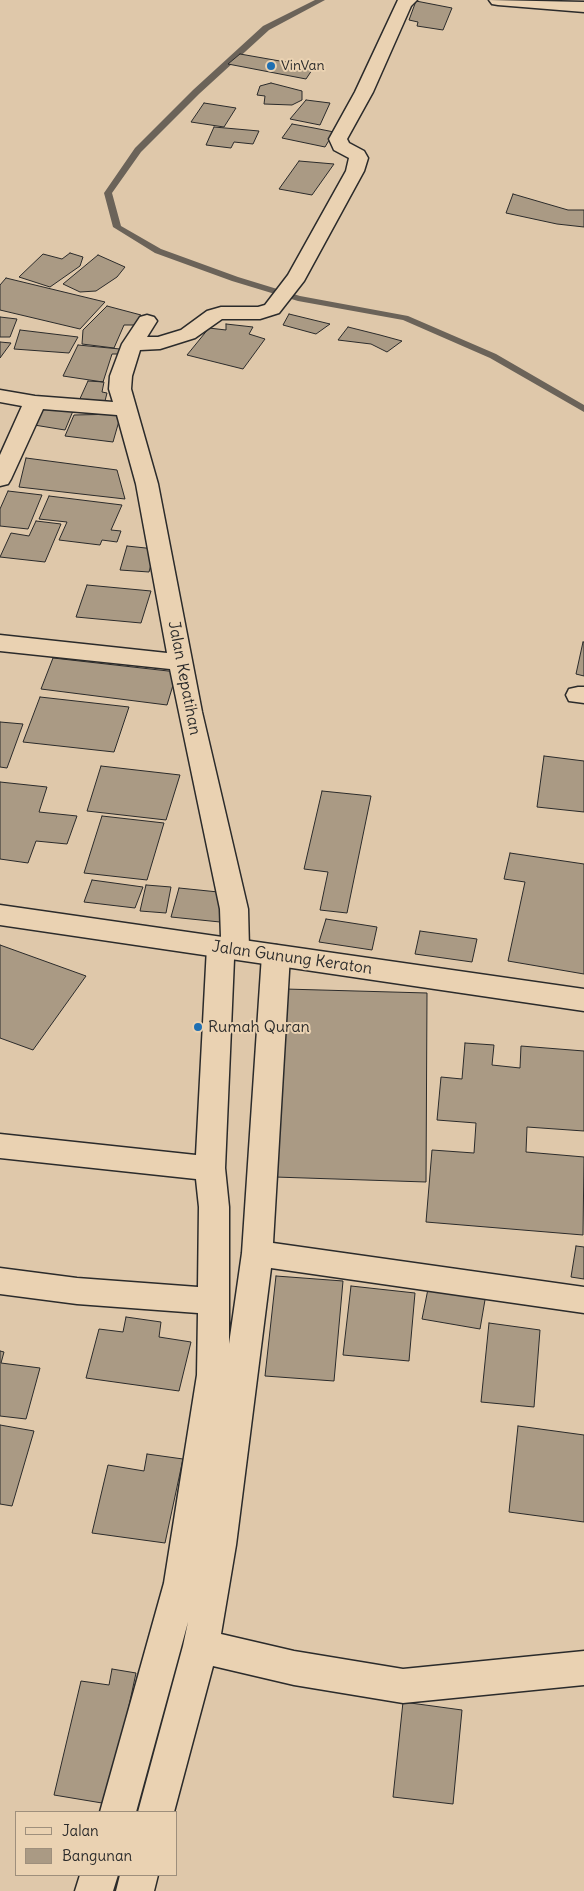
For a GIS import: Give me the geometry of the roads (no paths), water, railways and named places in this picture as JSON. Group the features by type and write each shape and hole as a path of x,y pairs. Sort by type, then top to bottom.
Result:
{"street":[{"path":"134,344 160,343 188,334 221,312 260,313 272,309 298,277 359,162 357,155 341,146 338,139 364,92 404,3 408,0"},
{"path":"498,0 584,7"},
{"name":"Jalan Kepatihan","path":"146,321 121,376 120,389 146,484 180,662 234,909 250,952"},
{"path":"0,396 35,402 125,409"},
{"path":"0,479 35,402"},
{"path":"0,643 180,662"},
{"name":"Jalan Gunung Keraton","path":"0,915 584,1000"},
{"path":"118,1811 181,1583 214,1375 214,1207 210,1168 250,952"},
{"path":"156,1811 202,1646 219,1545 257,1253 250,952"},
{"path":"0,1146 151,1164 210,1168"},
{"path":"257,1253 584,1300"},
{"path":"0,1281 77,1291 214,1301"},
{"path":"202,1646 294,1668 403,1686 584,1668"},
{"path":"94,1891 99,1876"},
{"path":"135,1891 139,1876"}],"waterway":[{"path":"321,0 266,28 196,92 138,150 108,193 117,227 158,251 235,279 298,298 405,318 493,356 584,409"}],"place":[{"name":"VinVan","path":"271,66"},
{"name":"Rumah Quran","path":"198,1027"}]}
